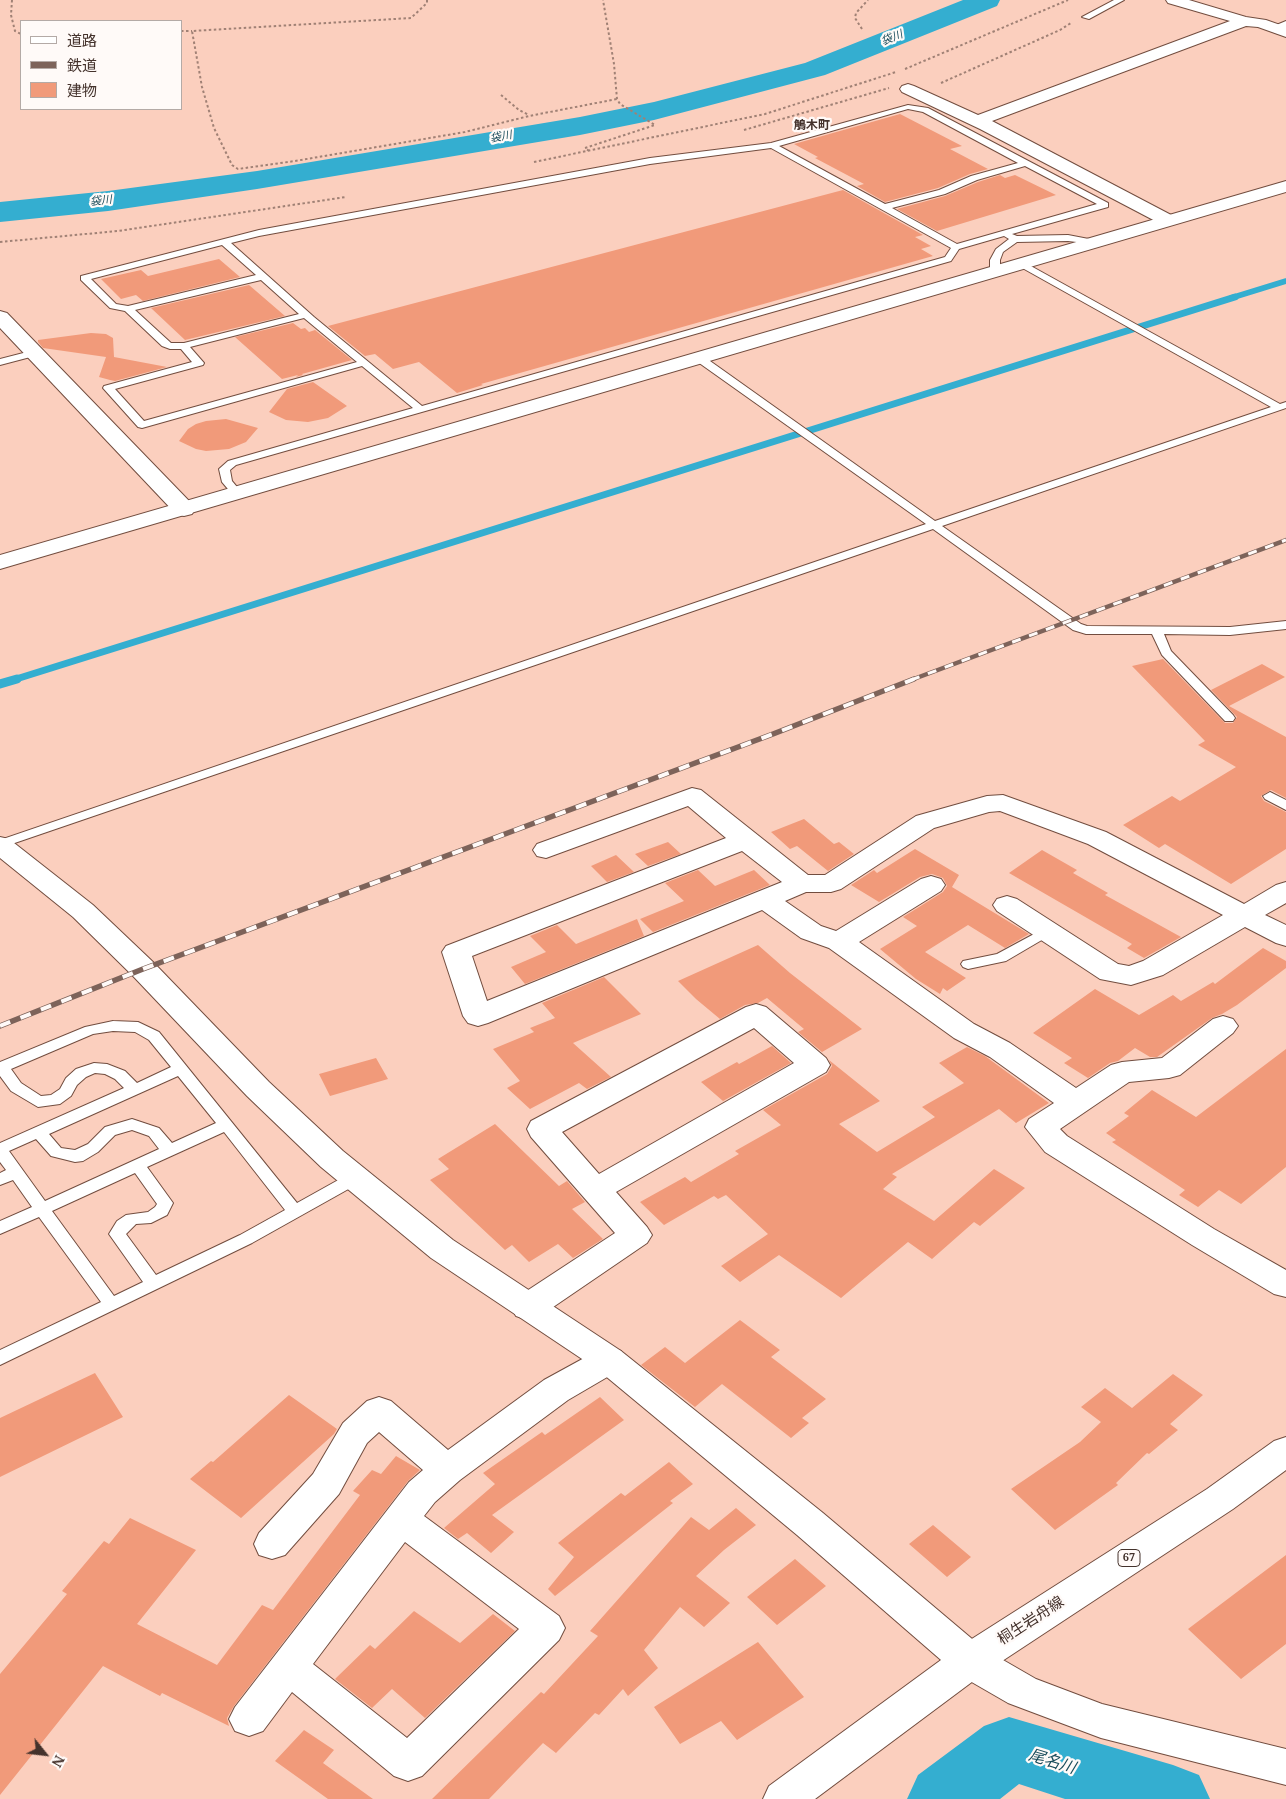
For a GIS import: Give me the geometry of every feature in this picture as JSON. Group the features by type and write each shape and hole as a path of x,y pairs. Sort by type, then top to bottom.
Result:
{"street":[{"path":"1173,0 1245,21 1261,22 1284,29"},
{"path":"978,120 1245,21"},
{"path":"908,89 978,120 1167,220"},
{"path":"0,562 1286,186"},
{"path":"0,317 184,509"},
{"path":"546,850 692,796 802,884"},
{"path":"745,840 456,952 478,1016 802,884 830,883 925,822 988,804 1003,802 1097,838 1286,937"},
{"path":"0,844 83,911 143,969 258,1089 355,1178 442,1249 609,1360 810,1524 970,1661 1022,1691 1101,1721 1286,1767"},
{"path":"839,942 931,885"},
{"path":"1007,905 1110,972 1130,976 1153,968 1243,914 1286,891"},
{"path":"764,899 811,932 839,942 964,1031 1000,1050 1076,1103"},
{"path":"528,1307 636,1236 595,1190 542,1129 756,1014 815,1065 595,1190"},
{"path":"1223,1026 1168,1068 1122,1072 1040,1127 1056,1144 1203,1237 1286,1285"},
{"path":"249,1719 422,1492 447,1470 556,1390 609,1360"},
{"path":"272,1544 326,1484 355,1432 379,1411 447,1470"},
{"name":"桐生岩舟線","path":"782,1799 970,1661 1220,1499 1286,1451"},
{"path":"289,1666 408,1763 546,1628 401,1518"}],"lane":[{"path":"1086,17 1120,0"},
{"path":"237,493 227,482 224,469 232,463 948,259 956,247 1105,205 925,110 908,107 772,145 650,161 259,233 84,278 113,306 128,309 261,277"},
{"path":"772,145 956,247"},
{"path":"884,207 942,192 974,178 1027,163"},
{"path":"1004,233 1016,239 1066,238 1091,242"},
{"path":"995,270 995,260 999,251 1016,239"},
{"path":"224,242 261,277 420,409"},
{"path":"1020,263 1282,406"},
{"path":"128,309 165,344 170,346 184,346 306,315"},
{"path":"184,346 199,363 108,388 142,425 363,363"},
{"path":"0,362 35,353"},
{"path":"699,358 1077,627 1086,630 1157,632 1230,631 1286,625"},
{"path":"0,844 1282,406"},
{"path":"1157,632 1166,652 1229,718"},
{"path":"1270,796 1286,806"},
{"path":"968,964 1001,958 1047,931"},
{"path":"135,1090 120,1075 107,1069 94,1068 81,1073 71,1082 66,1092 55,1100 38,1102 16,1087 1,1068 90,1030 113,1026 138,1027 154,1036 295,1212"},
{"path":"111,1304 0,1150 181,1069"},
{"path":"38,1132 56,1152 75,1156 93,1148 110,1131 132,1124 154,1132 169,1151"},
{"path":"0,1228 226,1125"},
{"path":"138,1166 165,1203 161,1211 151,1217 132,1219 123,1225 117,1234 154,1284"},
{"path":"0,1179 16,1172"},
{"path":"2,1354 246,1240 355,1178"}],"path":[{"path":"12,0 11,15 15,31 20,34"},
{"path":"182,31 411,18 427,3 427,0"},
{"path":"588,151 585,148 656,125 620,104 614,92 614,64 603,0"},
{"path":"862,29 855,18 856,13 868,0"},
{"path":"526,164 791,108 906,68 1068,0"},
{"path":"938,88 938,84 944,80 1086,17"},
{"path":"192,31 202,87 214,128 232,165 238,169 257,168 465,132 529,116 617,99"},
{"path":"739,131 884,89 903,86 908,89"},
{"path":"501,95 529,116"},
{"path":"588,151 611,151"},
{"path":"0,242 118,231 348,197"}],"water":[{"path":"108,201 30,214 0,217 0,208"}],"building":[{"path":"900,114 962,146 950,149 988,169 970,174 938,188 885,202 857,186 864,184 815,158 818,157 794,144"},
{"path":"1000,175 1005,178 1015,175 1056,195 937,231 897,209 945,196"},
{"path":"843,190 923,235 915,237 931,246 921,249 933,256 481,384 483,385 457,393 419,362 393,369 375,354 365,356 328,326"},
{"path":"219,259 240,277 143,301 136,295 121,299 101,279 141,270 148,276"},
{"path":"249,285 285,316 185,340 151,308"},
{"path":"293,323 301,329 305,328 309,332 315,330 352,360 296,377 298,375 282,379 235,337"},
{"path":"91,333 106,334 113,338 114,357 167,367 115,381 99,377 106,357 43,348 38,342 38,340"},
{"path":"313,382 347,406 328,418 308,422 286,420 269,412 287,389"},
{"path":"226,419 258,428 246,442 229,449 206,451 196,449 179,441 188,429 196,424"},
{"path":"1163,659 1225,723 1233,723 1237,717 1211,690 1262,664 1285,677 1229,706 1286,737 1286,798 1271,790 1261,796 1264,801 1286,812 1286,849 1231,884 1165,844 1159,848 1123,825 1172,796 1180,801 1236,767 1198,745 1205,741 1132,666"},
{"path":"804,819 834,844 839,842 854,854 828,871 797,846 790,849 771,832"},
{"path":"668,842 681,854 648,866 635,854"},
{"path":"915,849 959,875 952,887 1029,934 1005,948 968,925 925,952 966,978 947,991 943,988 940,994 916,979 880,949 917,926 903,917 943,892 947,886 943,878 932,874 920,877 879,902 851,885 874,870 877,873"},
{"path":"1042,850 1077,870 1073,873 1108,893 1105,895 1181,937 1144,958 1127,948 1132,944 1009,873"},
{"path":"616,855 634,872 607,882 591,866"},
{"path":"698,870 715,886 754,870 770,885 653,932 640,919 684,901 665,883"},
{"path":"637,919 644,936 525,984 511,967 546,952 530,936 557,925 576,944"},
{"path":"758,945 790,973 862,1029 822,1052 798,1032 804,1029 767,998 758,1003 745,1005 720,1019 678,981"},
{"path":"1263,948 1286,961 1286,968 1237,1005 1212,1018 1157,1057 1150,1057 1135,1048 1118,1061 1110,1063 1088,1078 1064,1063 1072,1058 1033,1033 1095,989 1139,1015 1173,995 1181,1001 1213,982 1215,984"},
{"path":"604,977 641,1014 573,1043 611,1077 587,1089 579,1083 530,1109 507,1088 520,1081 493,1049 534,1032 530,1028 555,1018 542,1003"},
{"path":"772,1046 791,1063 723,1101 701,1082 737,1062 739,1064"},
{"path":"967,1047 985,1056 1049,1103 1016,1123 999,1109 892,1174 897,1177 883,1189 934,1221 994,1169 1025,1188 980,1226 974,1222 932,1259 908,1242 841,1298 779,1255 740,1282 721,1266 768,1234 726,1195 718,1199 714,1196 664,1225 640,1202 685,1177 691,1182 739,1154 735,1151 781,1125 763,1110 827,1074 832,1066 829,1060 880,1101 839,1124 877,1152 935,1117 922,1107 964,1083 939,1063"},
{"path":"1286,1049 1286,1167 1241,1204 1219,1190 1198,1207 1179,1195 1185,1190 1112,1142 1116,1140 1106,1133 1129,1116 1124,1113 1152,1090 1196,1117"},
{"path":"376,1058 388,1079 330,1096 319,1074"},
{"path":"495,1124 559,1186 567,1181 585,1202 572,1209 603,1239 573,1258 558,1244 529,1262 512,1245 505,1250 430,1180 449,1169 438,1159"},
{"path":"740,1320 780,1350 771,1357 826,1399 802,1418 809,1423 791,1438 722,1384 695,1407 641,1365 665,1347 685,1363"},
{"path":"95,1373 123,1417 0,1477 0,1418"},
{"path":"1173,1374 1203,1395 1170,1424 1178,1430 1149,1454 1147,1453 1116,1483 1118,1485 1055,1530 1011,1489 1080,1442 1101,1422 1081,1407 1105,1388 1132,1408"},
{"path":"289,1395 337,1429 334,1434 241,1518 190,1479 211,1461 213,1462"},
{"path":"600,1397 624,1420 492,1515 514,1532 491,1553 467,1533 458,1539 444,1528 495,1484 483,1473 542,1432 545,1435"},
{"path":"396,1456 420,1470 408,1481 234,1706 227,1718 229,1726 162,1693 160,1696 103,1666 0,1795 0,1674 67,1594 62,1591 104,1541 109,1544 130,1518 196,1550 137,1624 217,1665 262,1605 273,1610 360,1495 353,1491 372,1470 381,1474"},
{"path":"669,1462 693,1484 670,1501 673,1503 555,1596 548,1589 574,1557 558,1543 621,1493 625,1496"},
{"path":"736,1508 756,1525 724,1550 696,1576 730,1603 704,1627 680,1607 644,1650 658,1668 628,1696 623,1689 599,1715 595,1713 556,1753 543,1743 489,1799 432,1799 541,1692 544,1694 598,1636 590,1631 691,1517 709,1530"},
{"path":"933,1525 971,1557 947,1577 909,1544"},
{"path":"1286,1555 1286,1644 1241,1679 1188,1629"},
{"path":"795,1559 826,1586 777,1625 747,1597"},
{"path":"414,1611 460,1643 493,1614 515,1631 425,1718 392,1689 372,1708 335,1679 370,1645 375,1649"},
{"path":"758,1642 804,1697 737,1740 721,1721 680,1744 654,1707"},
{"path":"304,1730 334,1750 323,1763 373,1799 328,1799 275,1761"}],"waterway":[{"name":"袋川","path":"0,212 108,201 257,180 580,126 654,111 815,69 987,0"},
{"path":"1231,298 1286,281"},
{"path":"13,680 1235,297"},
{"path":"0,684 17,679"},
{"name":"尾名川","path":"944,1799 1009,1749 1173,1799"}],"railway":[{"path":"911,680 1286,540"},
{"path":"0,1026 143,969 773,734 914,679"}],"district":[{"name":"鵤木町","path":"812,126"}]}
